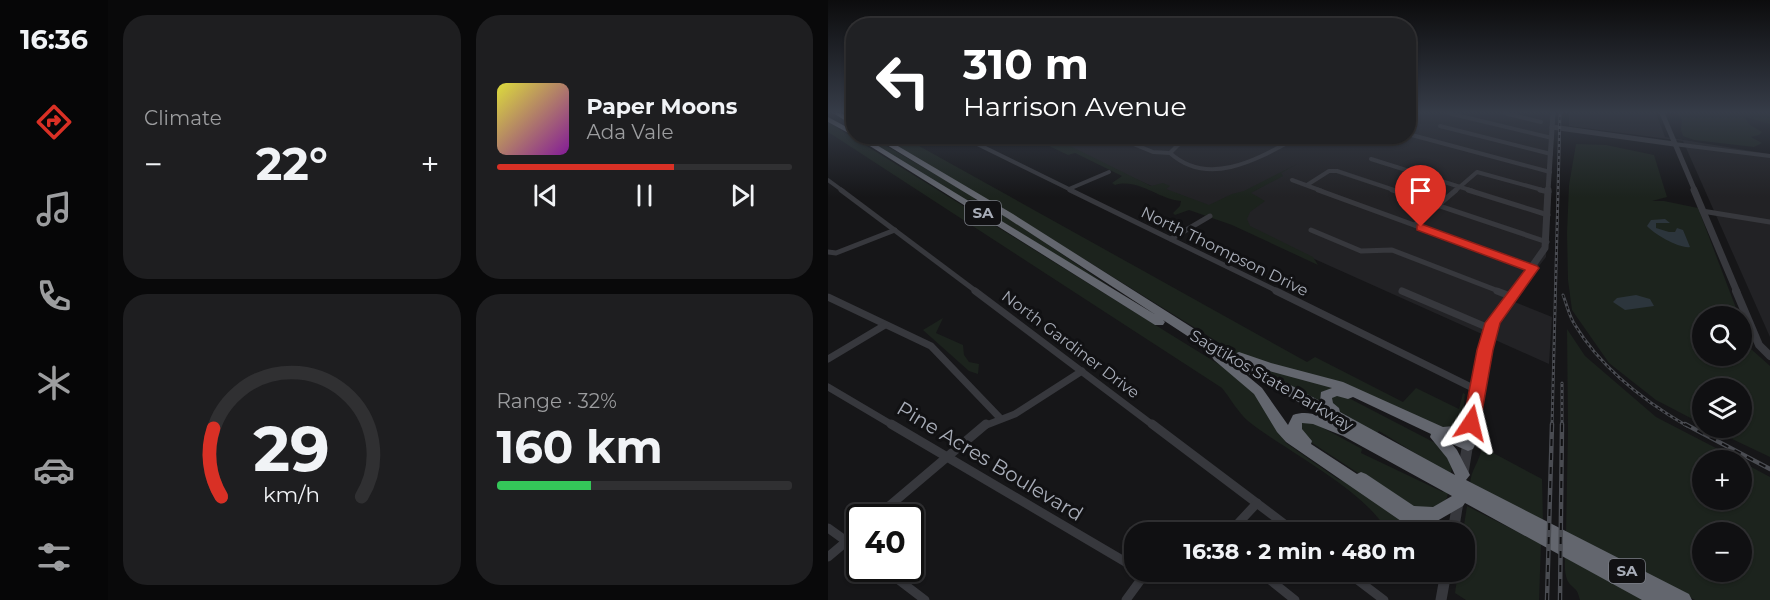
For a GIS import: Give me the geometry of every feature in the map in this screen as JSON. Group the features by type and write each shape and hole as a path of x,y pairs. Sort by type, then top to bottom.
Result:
{"highway":[{"name":"Sagtikos State Parkway","path":"870,144 1218,357 1437,477 1469,499 1683,600"},
{"name":"Sagtikos State Parkway","path":"889,144 1016,219 1224,354 1361,436"},
{"path":"1180,326 1249,360 1339,385 1467,448"},
{"path":"1218,357 1258,391 1291,438 1421,522"},
{"path":"1361,436 1328,407 1324,400 1326,395 1334,391 1343,392 1440,435 1463,475"},
{"path":"1361,436 1308,417 1300,419 1294,427 1296,434 1301,438 1417,522"},
{"path":"1440,435 1457,431 1471,423"},
{"path":"1406,514 1434,514 1469,499"},
{"path":"1406,514 1414,522"},
{"name":"Sagtikos State Parkway","path":"1570,547 1660,600"}],"street":[{"path":"1434,141 1550,172"},
{"path":"1499,141 1551,154"},
{"path":"1458,522 1469,499 1463,475 1477,390 1491,328 1510,296 1542,256 1547,242 1552,141"},
{"path":"1666,141 1770,156"},
{"path":"1674,142 1759,345 1770,356"},
{"name":"North Thompson Drive","path":"977,144 1477,390"},
{"path":"1134,144 1153,152 1170,153 1179,160 1200,168 1228,170 1283,144"},
{"path":"1170,153 1180,144"},
{"path":"1371,159 1548,214"},
{"path":"1307,185 1333,171 1547,242"},
{"path":"1069,189 1109,172"},
{"path":"1414,225 1477,172 1549,192"},
{"name":"North Gardiner Drive","path":"828,180 1282,522"},
{"path":"1292,180 1532,268"},
{"path":"1702,211 1770,222"},
{"path":"1171,239 1210,216"},
{"path":"828,252 836,253 895,230"},
{"path":"1311,230 1361,251 1392,250 1510,296"},
{"path":"1402,291 1491,328"},
{"path":"828,297 931,346 1000,418"},
{"path":"828,359 885,324"},
{"path":"890,504 986,424 1016,414 1082,371"},
{"name":"Pine Acres Boulevard","path":"828,387 1124,561"},
{"path":"1239,522 1257,503"},
{"path":"828,528 846,542 828,557"},
{"path":"902,582 926,600"},
{"path":"1126,600 1137,582"},
{"path":"1272,582 1295,600"},
{"path":"1360,582 1384,600"},
{"path":"1441,600 1444,582"}],"shaded area":[{"path":"1416,141 1552,141 1546,257 1512,301 1552,317 1549,364 1058,144 1416,144"},
{"path":"1683,141 1770,154 1770,337"},
{"path":"1703,141 1758,141 1762,143 1754,147"},
{"path":"846,144 863,144 1236,375 1256,395 1286,443 1338,479 1352,484 1404,522 1381,522 1362,501 1324,472 1264,433 1237,409 1222,388"},
{"path":"872,144 883,144 971,195 981,205 970,199 965,201"},
{"path":"891,144 916,144 1307,362 1315,357 1403,402 1416,388 1459,409 1463,393 1465,394 1462,423 1449,430 1327,378 1284,369 1234,352 1034,228"},
{"path":"1045,144 1068,145 1151,186 1163,183 1170,186 1166,189 1209,205 1244,191 1297,164 1281,173 1283,176 1251,193 1265,201 1250,212 1247,219 1250,226 1313,257 1318,265 1232,225 1189,210 1175,215 1173,213 1180,206 1181,201 1132,184 1115,185 1112,183 1122,176 1075,153 1068,155"},
{"path":"1576,144 1606,145 1654,155 1667,197 1652,201 1664,201 1698,208 1735,306 1692,306 1692,366 1752,366 1752,350 1770,366 1770,457 1730,438 1752,438 1752,378 1692,378 1692,419 1656,400 1609,363 1572,310 1568,280 1569,185"},
{"path":"985,206 995,213 1000,212 1109,286 1107,287 993,216 983,208"},
{"path":"1665,219 1670,223 1656,223 1656,228 1669,232 1675,232 1677,228 1683,230 1690,247 1680,246 1667,240 1647,226 1651,220"},
{"path":"1636,295 1650,299 1654,306 1625,310 1613,302 1617,298"},
{"path":"943,318 936,333 963,345 964,355 969,362 979,364 978,374 969,371 923,330"},
{"path":"1567,329 1585,356 1656,417 1692,436 1692,438 1697,438 1720,450 1692,450 1692,510 1752,510 1752,467 1770,477 1770,600 1695,600 1566,533"},
{"path":"1250,362 1339,387 1322,393 1320,398 1322,406 1291,390"},
{"path":"1341,394 1441,446 1452,467 1447,498 1438,508 1413,509 1300,435 1298,423 1312,422 1362,449 1361,453 1443,492 1446,472 1379,431 1377,434 1329,407 1327,399"},
{"path":"1482,447 1542,479 1543,522 1470,484"},
{"path":"1467,506 1541,544 1539,600 1466,600 1455,593 1457,582 1475,582 1475,522 1465,522"},
{"path":"1565,557 1645,600 1580,600 1577,591 1566,577"}],"railway":[{"path":"1552,426 1559,141"},
{"path":"1563,295 1575,325 1597,355 1655,406 1687,426"},
{"path":"1562,383 1562,424"},
{"path":"1547,600 1552,424"},
{"path":"1560,600 1562,424"},
{"path":"1685,424 1770,469"}],"route":[{"path":"1421,227 1532,268 1493,323 1488,336 1471,423"}]}
